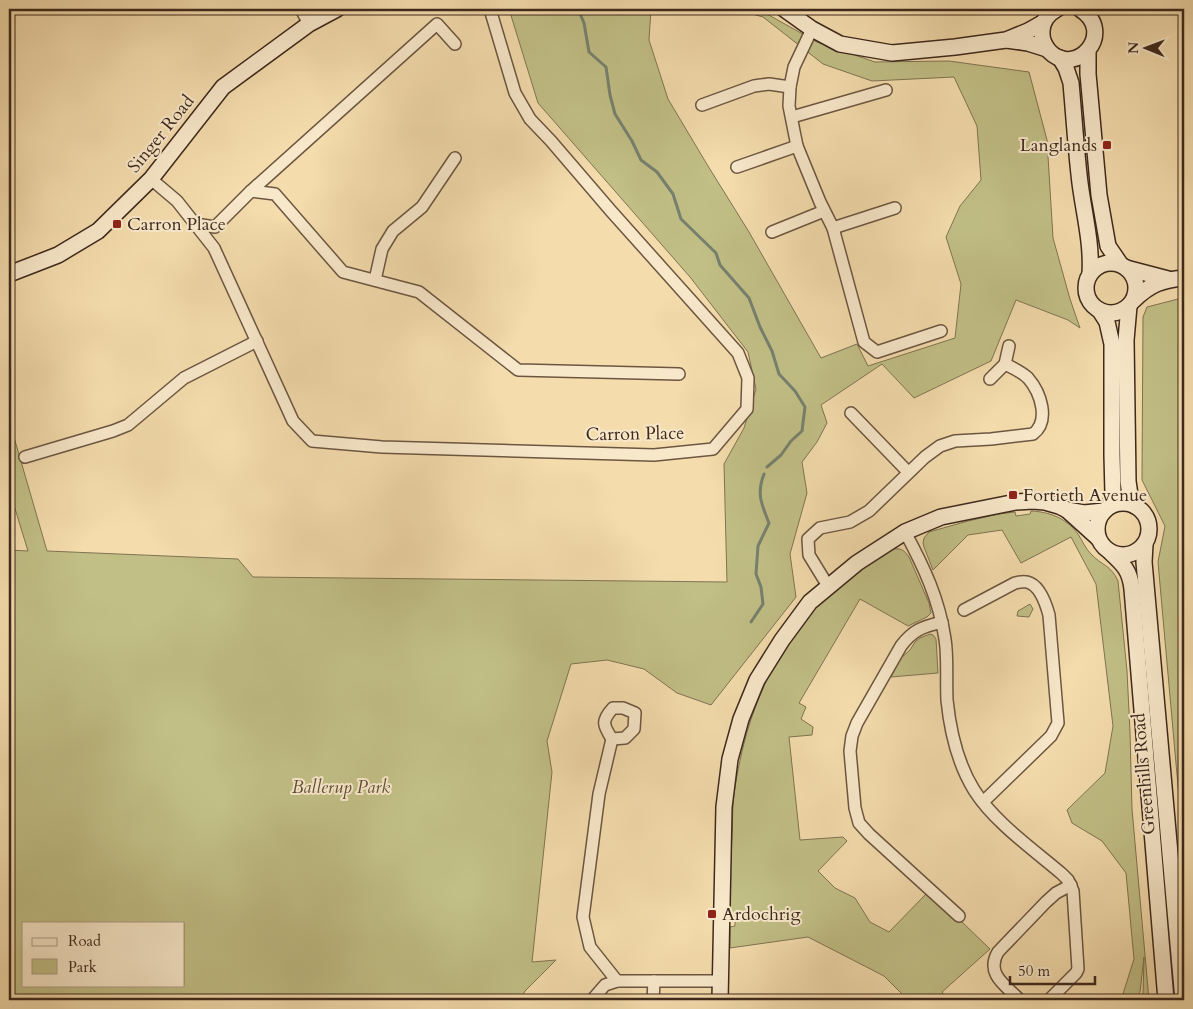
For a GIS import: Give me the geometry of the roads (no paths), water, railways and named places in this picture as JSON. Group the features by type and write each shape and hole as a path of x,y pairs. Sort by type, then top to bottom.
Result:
{"street":[{"path":"300,9 310,24"},
{"name":"Singer Road","path":"9,274 58,255 98,231 151,179 224,87 310,24 337,9"},
{"name":"Carron Place","path":"151,179 177,201 214,248 293,421 312,442 382,447 654,455 714,449 747,409 748,378 738,353 530,119 515,93 490,9"},
{"path":"784,9 840,44 892,53 1006,40 1028,31 1050,13"},
{"path":"1006,40 1028,43 1047,49 1060,58 1075,59 1088,51 1095,38 1094,24 1086,12 1080,9"},
{"path":"1047,49 1042,36 1042,29 1050,13"},
{"path":"195,224 215,227 251,191 437,24 455,44"},
{"path":"812,28 794,67 789,106 797,146 832,228 864,342 877,352 941,331"},
{"path":"720,1000 724,807 730,759 741,719 757,680 782,640 810,602 856,562 905,532 941,517 1016,502 1045,502 1067,510 1098,538 1104,548 1111,553 1126,556 1140,549 1145,544 1149,527 1147,519 1135,506 1130,495 1128,481 1126,340 1131,303 1136,293 1136,286 1132,273 1108,246 1099,195 1088,74 1088,51"},
{"path":"1060,58 1071,83 1080,183 1091,260 1086,290 1088,299 1093,306 1100,310 1115,313 1131,303 1144,290 1168,279"},
{"path":"702,106 754,86 769,84 790,87"},
{"path":"792,117 886,90"},
{"path":"737,167 797,146"},
{"path":"375,280 382,248 393,231 422,207 455,158"},
{"path":"251,191 275,194 343,272 420,292 518,370 679,374"},
{"path":"832,228 895,208"},
{"path":"772,232 824,211"},
{"path":"1090,274 1095,268 1111,263 1168,279 1184,278"},
{"path":"1098,538 1097,524 1114,494 1112,344 1107,322 1100,310"},
{"path":"25,457 128,425 184,378 257,340"},
{"path":"990,378 1005,364 1009,346"},
{"path":"828,586 808,555 808,539 820,528 850,522 868,512 924,457 940,446 955,441 1033,434 1038,430 1043,415 1038,396 1030,380 1022,373 1005,364"},
{"path":"851,414 908,472"},
{"path":"1067,510 1084,513 1119,504 1135,506"},
{"path":"905,532 926,572 942,622 945,641 950,724 964,769 974,790 997,818 1062,874 1071,885 1074,898 1078,969 1049,1000"},
{"name":"Greenhills Road","path":"1145,544 1144,562 1183,1000"},
{"name":"Greenhills Road","path":"1111,553 1123,564 1131,580 1166,1000"},
{"path":"964,610 1015,583 1029,582 1035,586 1041,595 1049,615 1058,723 1051,736 983,802"},
{"path":"942,622 922,627 915,631 901,646 857,723 852,736 850,751 855,808 859,823 868,834 959,916"},
{"path":"612,739 599,794 583,918 590,947 617,981"},
{"path":"1020,1000 996,976 994,958 1046,902 1056,893 1071,885"},
{"path":"592,1000 605,985 617,981 720,981"},
{"path":"653,1000 654,981"}],"waterway":[{"path":"578,9 584,23 589,52 606,67 615,114 632,141 641,160 657,172 673,194 681,219 716,253 720,265 749,298 772,351 779,374 795,391 805,407 802,431 791,441 781,455 767,467"},
{"path":"751,622 763,604 761,587 756,574 758,546 769,523 760,494 764,474"}],"place":[{"name":"Langlands","path":"1107,145"},
{"name":"Carron Place","path":"117,224"},
{"name":"Fortieth Avenue","path":"1013,495"},
{"name":"Ardochrig","path":"712,914"}],"park label":[{"name":"Ballerup Park","path":"341,787"}]}
